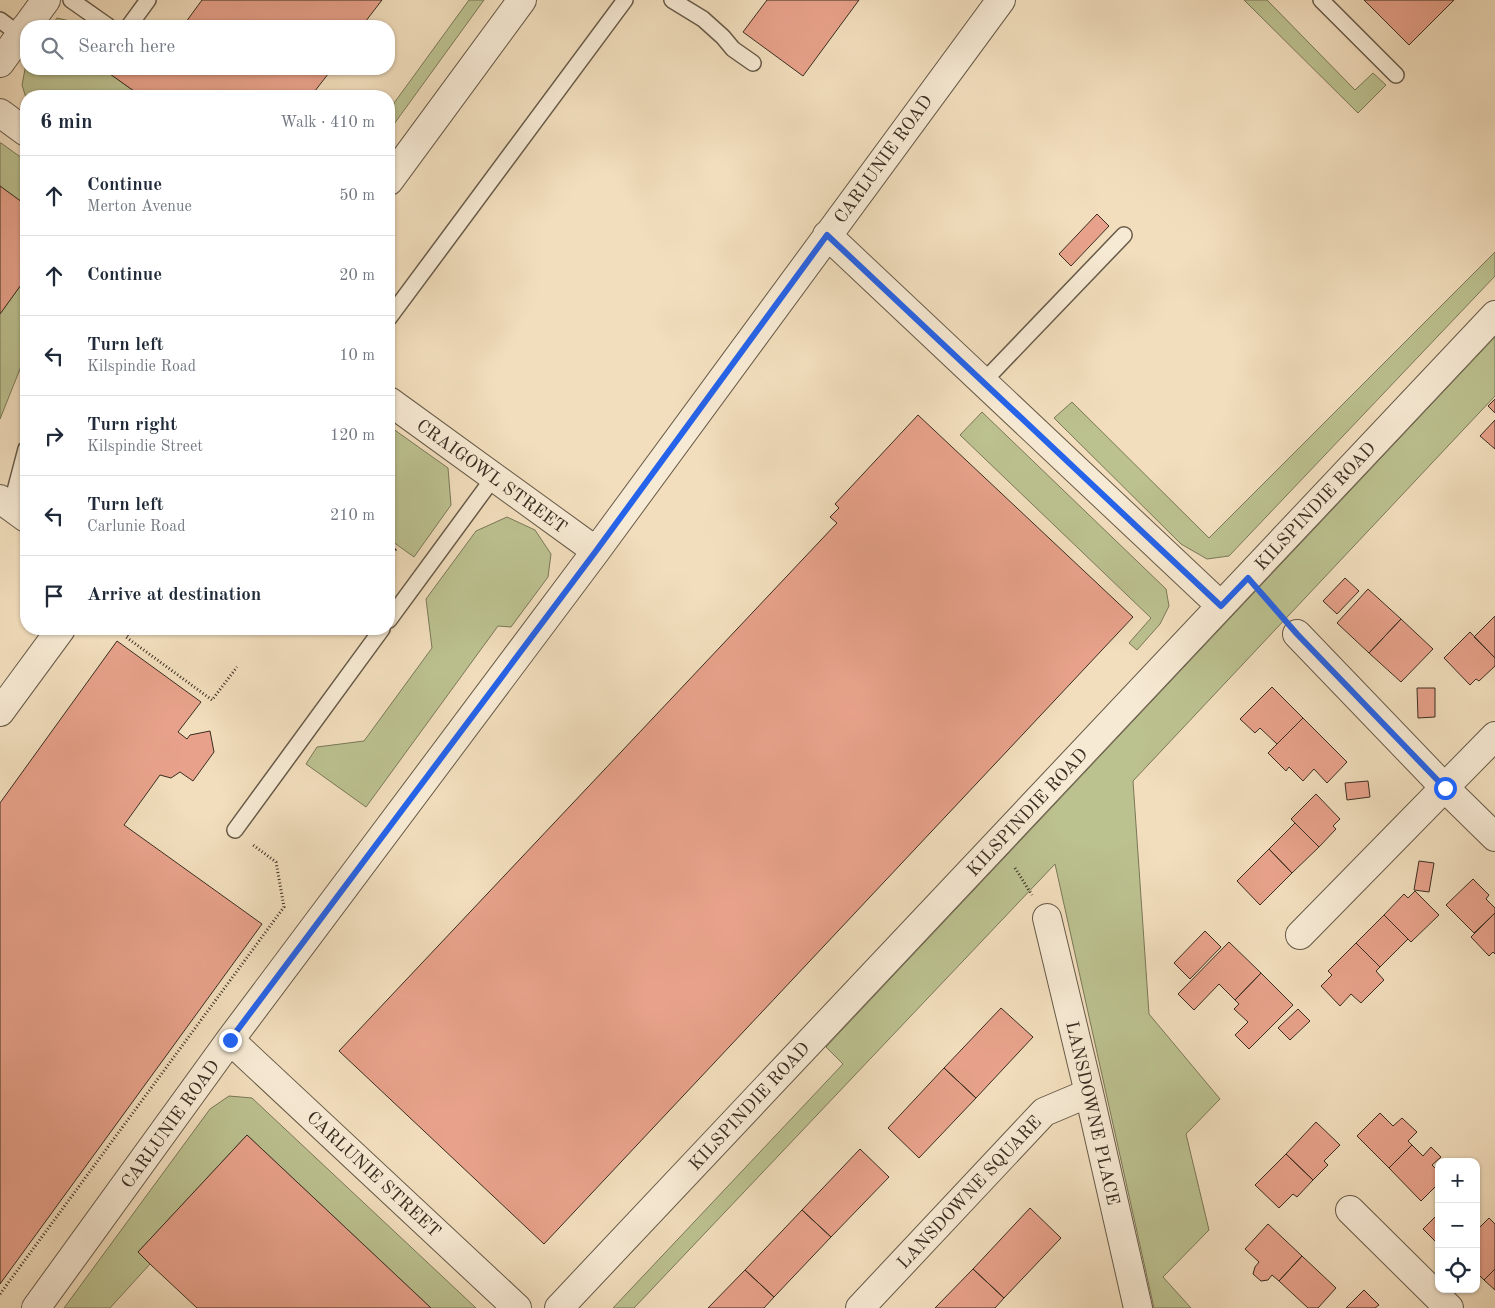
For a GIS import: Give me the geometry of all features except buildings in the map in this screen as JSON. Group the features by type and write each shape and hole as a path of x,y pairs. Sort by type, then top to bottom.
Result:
{"street":[{"path":"25,20 46,0"},
{"path":"395,173 522,0"},
{"name":"CARLUNIE ROAD","path":"36,1308 230,1040 596,551 1000,0"},
{"path":"0,63 18,27"},
{"path":"0,113 20,128"},
{"path":"827,235 1221,606"},
{"name":"KILSPINDIE ROAD","path":"559,1308 1495,315"},
{"name":"CRAIGOWL STREET","path":"395,405 596,551"},
{"path":"1297,634 1445,788 1495,837"},
{"path":"0,712 57,635"},
{"path":"1300,936 1495,736"},
{"name":"LANSDOWNE PLACE","path":"1047,918 1138,1308"},
{"name":"CARLUNIE STREET","path":"230,1040 517,1308"},
{"name":"LANSDOWNE SQUARE","path":"860,1308 1044,1112 1089,1094"},
{"path":"1350,1210 1450,1308"}],"lane":[{"path":"72,0 100,20"},
{"path":"133,20 148,0"},
{"path":"395,310 625,0"},
{"path":"672,0 703,20 723,37 733,49 753,63"},
{"path":"1321,0 1396,75"},
{"path":"983,382 1124,235"},
{"path":"12,508 20,474"},
{"path":"395,612 494,477"},
{"path":"235,830 378,635"}],"path":[{"path":"1248,578 1297,634"},
{"path":"128,635 126,637 212,700 237,667"},
{"path":"0,1294 284,908 276,862 235,830"},
{"path":"998,842 1047,918"}],"green space":[{"path":"469,0 484,0 395,123 395,102"},
{"path":"1244,0 1267,0 1355,90 1373,73 1386,85 1358,113"},
{"path":"24,75 111,75 133,90 24,90 22,85"},
{"path":"1,143 20,157 20,201 0,186"},
{"path":"1495,252 1495,276 1229,556 1207,559 1181,544 1054,418 1072,402 1209,538"},
{"path":"20,286 20,369 0,419 0,314"},
{"path":"1495,337 1495,396 1133,781 1149,1014 1220,1099 1186,1134 1209,1230 1163,1277 1191,1308 1154,1308 1055,864 634,1308 613,1308 843,1064 826,1047"},
{"path":"982,412 1166,589 1169,606 1160,624 1137,650 1129,643 1151,618 960,435"},
{"path":"395,430 448,468 451,505 414,557 395,543"},
{"path":"507,517 535,530 551,554 548,577 511,627 498,626 366,807 306,764 317,747 364,741 432,648 426,599 476,531"},
{"path":"229,1096 252,1098 476,1308 431,1308 247,1135 138,1252 150,1264 110,1308 64,1308 210,1109"}],"route":[{"path":"230,1040 596,551 827,235 1221,606 1248,578 1297,634 1445,788"}]}
